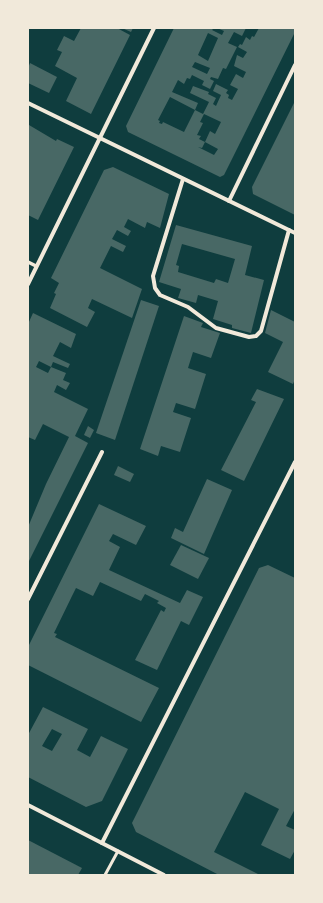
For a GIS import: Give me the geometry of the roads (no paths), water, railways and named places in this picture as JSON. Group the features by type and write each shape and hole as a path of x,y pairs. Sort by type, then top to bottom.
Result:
{"street":[{"path":"28,284 154,28"},
{"path":"229,201 295,65"},
{"path":"28,103 295,234"},
{"path":"183,179 153,276 154,284 160,295 188,306 221,330 249,337 254,337 260,333 288,230"},
{"path":"28,262 36,266"},
{"path":"28,599 102,452"},
{"path":"102,844 295,462"},
{"path":"28,805 164,875"}],"lane":[{"path":"105,875 118,851"}]}
